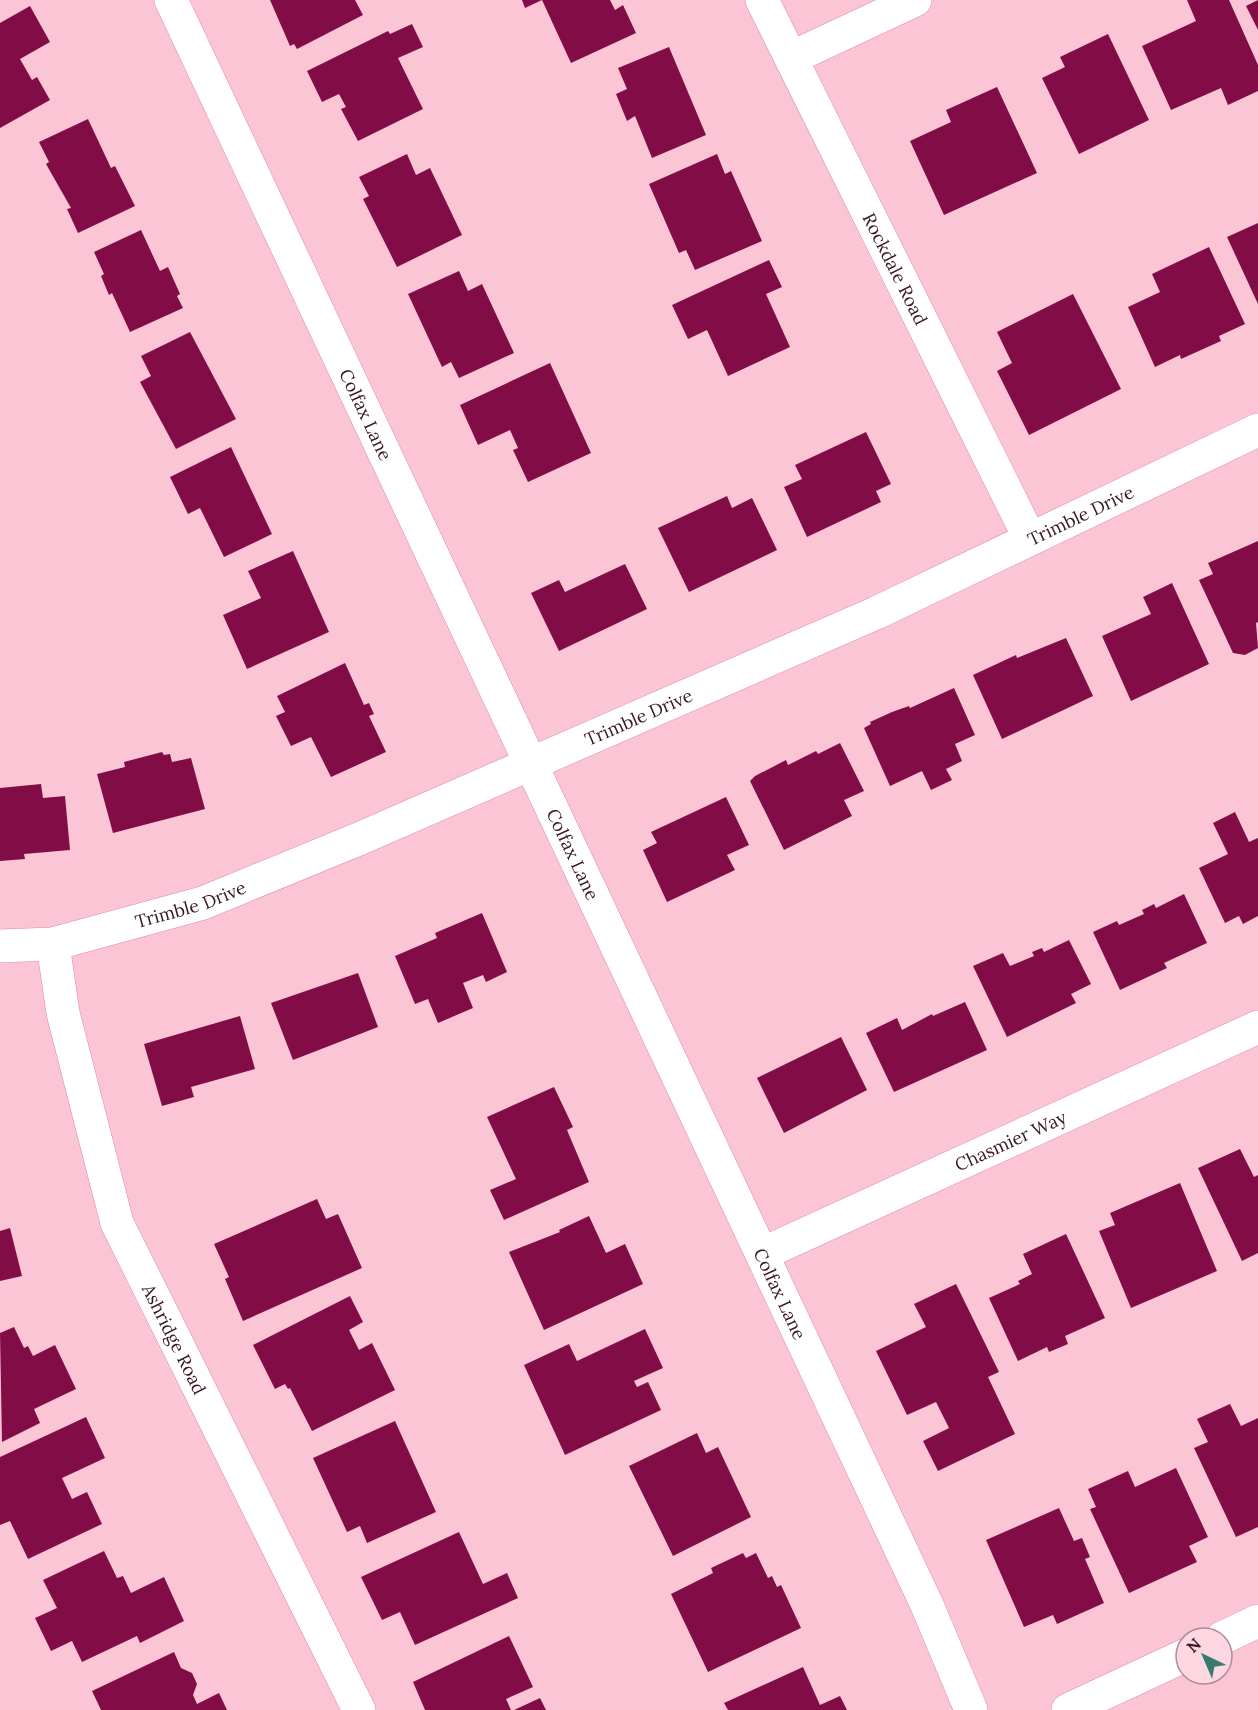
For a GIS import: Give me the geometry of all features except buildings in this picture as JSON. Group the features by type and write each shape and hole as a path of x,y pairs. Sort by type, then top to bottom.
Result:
{"street":[{"name":"Colfax Lane","path":"171,0 533,763 927,1605 971,1710"},
{"name":"Rockdale Road","path":"762,0 1030,539"},
{"path":"791,58 915,0"},
{"name":"Trimble Drive","path":"0,946 53,944 203,903 361,838 876,613 1258,430"},
{"name":"Ashridge Road","path":"53,944 63,1013 117,1223 358,1710"},
{"name":"Chasmier Way","path":"762,1254 1258,1027"},
{"path":"1234,1632 1258,1621"},
{"path":"1068,1710 1174,1661"}]}
